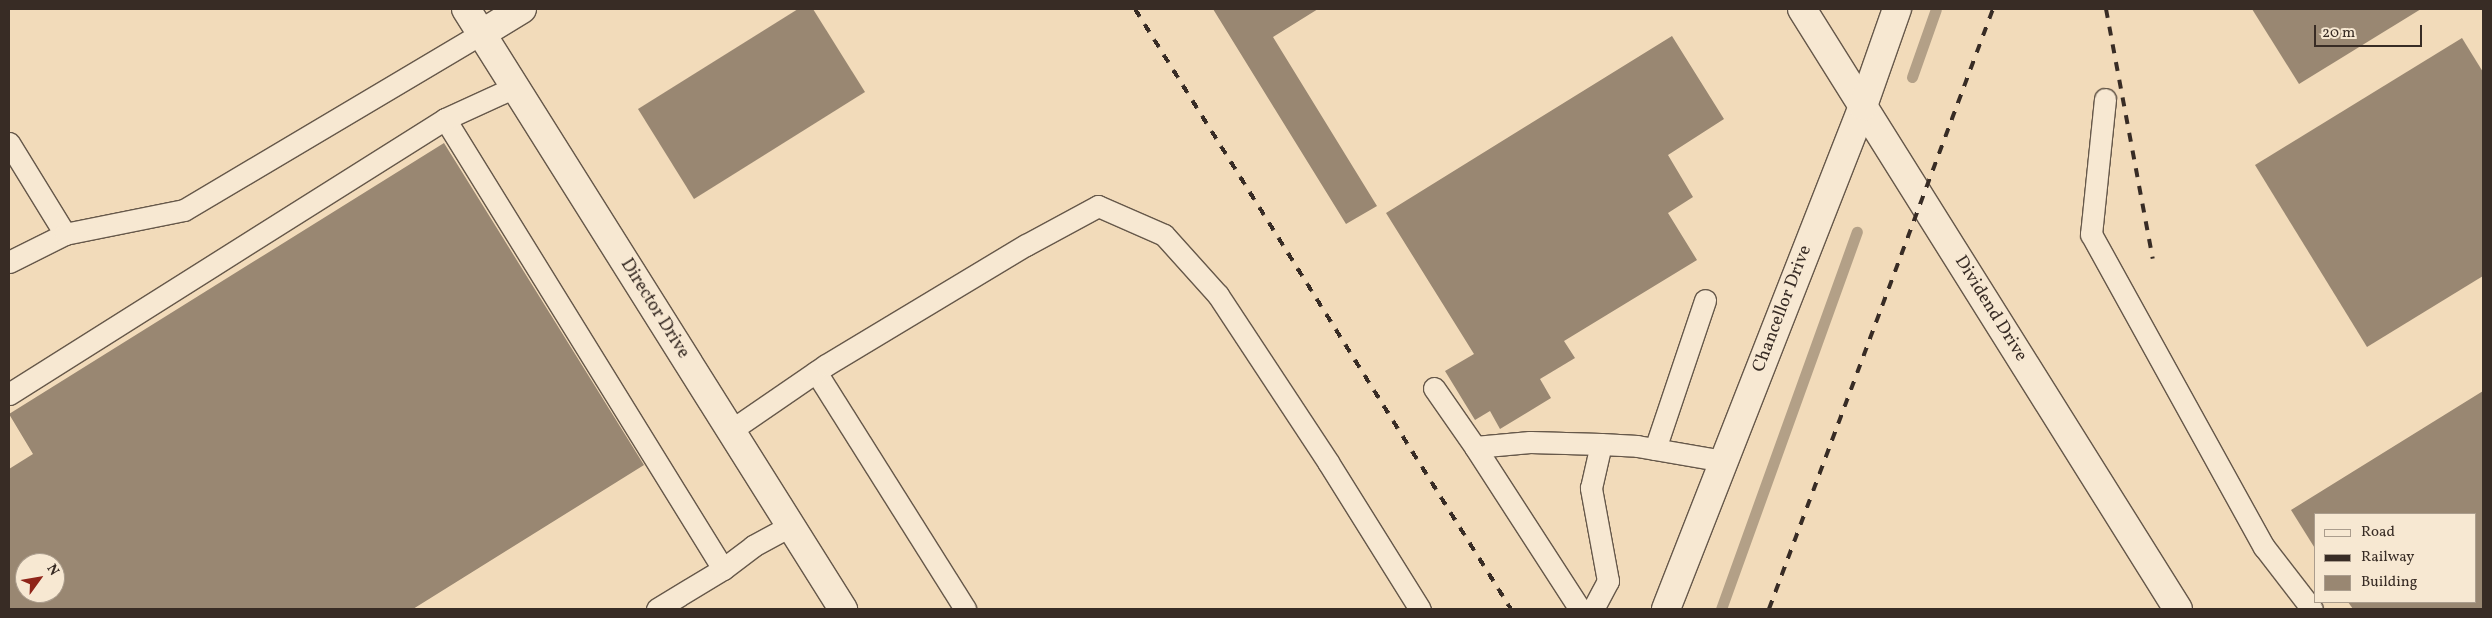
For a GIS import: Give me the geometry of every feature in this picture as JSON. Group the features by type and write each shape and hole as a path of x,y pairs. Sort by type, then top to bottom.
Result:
{"street":[{"name":"Director Drive","path":"466,9 843,609"},
{"path":"481,34 522,9"},
{"name":"Dividend Drive","path":"1802,9 2178,609"},
{"name":"Chancellor Drive","path":"1666,609 1863,106 1898,9"}],"lane":[{"path":"9,262 66,234 184,210 481,34"},
{"path":"9,394 445,120 515,87"},
{"path":"2105,99 2092,234 2264,547 2312,609"},
{"path":"445,120 723,569"},
{"path":"9,143 66,234"},
{"path":"730,430 816,372 1026,245 1098,206 1164,235 1218,294 1328,462 1420,609"},
{"path":"1655,449 1705,300"},
{"path":"816,372 965,609"},
{"path":"1434,388 1475,447 1579,608 1582,609"},
{"path":"1475,447 1530,442 1601,444 1655,449 1724,461"},
{"path":"1593,609 1608,581 1590,488 1601,444"},
{"path":"657,609 723,569 753,546 790,526"}],"building":[{"path":"798,9 813,9 865,92 694,199 638,109"},
{"path":"1213,9 1318,9 1273,37 1377,206 1346,224"},
{"path":"2252,9 2421,9 2299,84"},
{"path":"1672,36 1724,119 1668,155 1693,197 1668,213 1697,260 1564,341 1575,358 1540,379 1551,398 1500,429 1490,411 1475,420 1445,371 1474,354 1386,213"},
{"path":"2462,38 2483,72 2483,276 2367,347 2255,165"},
{"path":"444,143 644,465 413,609 9,609 9,469 33,454 9,414"},
{"path":"2483,391 2483,609 2353,609 2349,603 2477,603 2477,513 2314,513 2314,547 2291,510"}],"waterway":[{"path":"1912,77 1936,9"},
{"path":"1721,609 1857,232"}],"railway":[{"path":"1135,9 1511,609"},
{"path":"1769,609 1993,9"},
{"path":"2106,9 2153,259"}]}
